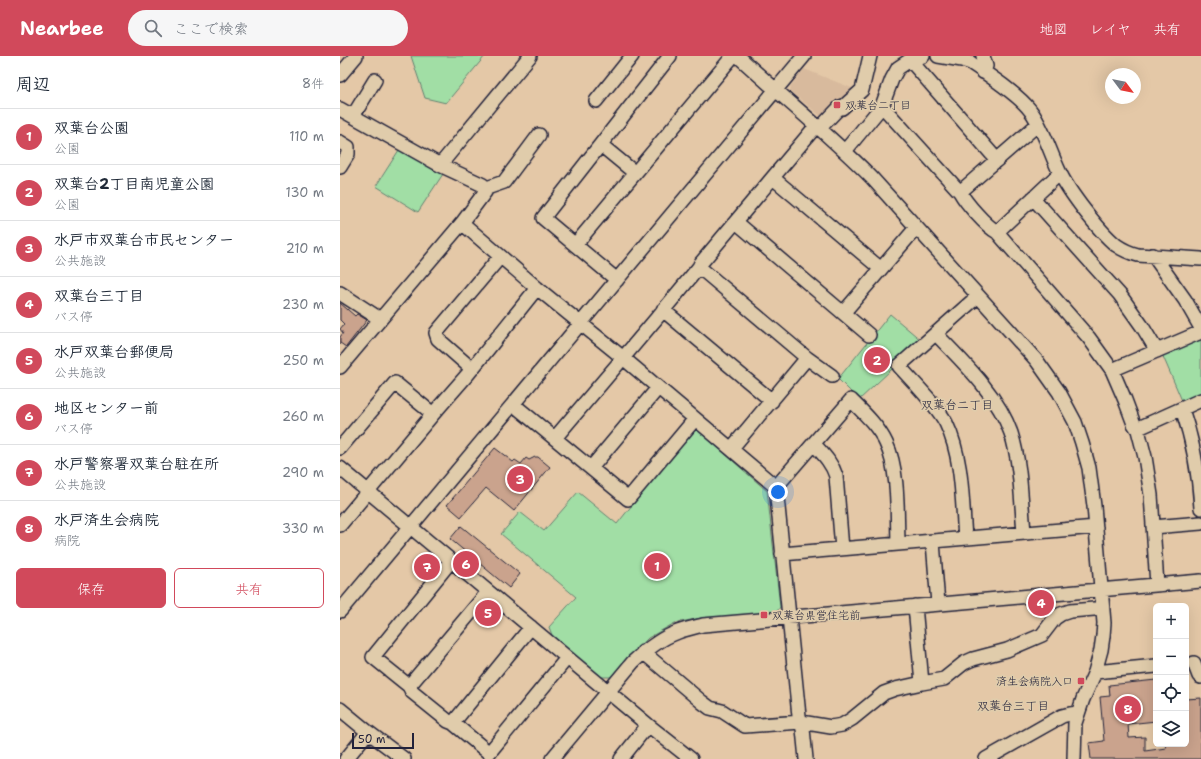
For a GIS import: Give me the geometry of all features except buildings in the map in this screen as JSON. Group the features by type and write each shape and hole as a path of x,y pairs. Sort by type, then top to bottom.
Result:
{"street":[{"path":"340,75 356,56"},
{"path":"440,165 530,56"},
{"path":"596,101 632,56"},
{"path":"617,280 543,218 670,56"},
{"path":"575,245 733,56"},
{"path":"738,56 775,91 845,151 872,178 1037,362 1059,392 1068,408 1082,443 1089,468 1096,527 1104,623 1101,650 1095,672 1075,723 1074,759"},
{"path":"340,611 804,56"},
{"path":"555,438 773,178 840,106 842,108 862,90 870,56"},
{"path":"845,151 882,106 892,79 898,68 910,60 923,56"},
{"path":"938,56 971,63 1020,99 1030,110 1038,124 1060,173 1078,202 1104,234 1116,245 1130,253 1138,255 1201,259"},
{"path":"983,56 986,66 983,72"},
{"path":"910,60 997,160"},
{"path":"353,116 374,80"},
{"path":"882,106 1089,338 1112,370 1134,424 1138,430 1145,457 1151,495 1157,585"},
{"path":"340,109 440,165 483,185 485,192 462,223 340,367"},
{"path":"960,192 1038,124"},
{"path":"484,189 504,182 539,135"},
{"path":"340,142 348,147 348,154 340,167"},
{"path":"601,145 635,173"},
{"path":"996,232 1060,173"},
{"path":"773,178 882,269"},
{"path":"1033,198 1120,295 1142,326 1157,351"},
{"path":"736,222 844,312 869,335"},
{"path":"462,223 500,257 622,357 776,487 799,716 803,729 806,759"},
{"path":"844,312 916,228"},
{"path":"1153,255 1185,300 1201,328"},
{"path":"472,368 438,339 436,333 500,257"},
{"path":"699,267 807,358 832,376"},
{"path":"340,525 537,288"},
{"path":"340,293 380,319"},
{"path":"965,538 959,469 952,440 941,417 899,366 978,296"},
{"path":"663,310 772,401"},
{"path":"1112,370 1201,332"},
{"path":"936,334 986,388 1011,432 1017,458 1024,532"},
{"path":"731,449 807,358"},
{"path":"340,448 395,383 433,414"},
{"path":"591,468 658,388"},
{"path":"776,487 851,400 878,430 886,444 894,469 898,543"},
{"path":"1138,430 1141,427 1201,400"},
{"path":"513,404 628,499 695,419"},
{"path":"1182,409 1194,452 1201,508"},
{"path":"814,444 830,461 836,476 842,549"},
{"path":"340,468 608,691 685,758"},
{"path":"1152,528 1201,523"},
{"path":"782,554 1096,527"},
{"path":"933,542 938,604"},
{"path":"451,561 373,657 409,686 412,692 489,753 567,658"},
{"path":"552,759 608,691 633,662 644,652 658,642 678,632 703,625 1201,581"},
{"path":"409,686 488,592"},
{"path":"1068,593 1070,611"},
{"path":"915,606 922,683"},
{"path":"644,652 710,708 722,712 745,726 801,722 831,727 842,725 852,719 884,693 895,689 944,679 964,663 1007,650 1042,635 1055,618 1061,614 1070,611 1094,609"},
{"path":"453,723 531,627"},
{"path":"1194,663 1199,676 1201,677"},
{"path":"1095,672 1153,666"},
{"path":"340,708 368,732 404,759"},
{"path":"986,759 1062,716 1078,713"},
{"path":"621,759 648,725"},
{"path":"346,759 368,732"}],"shaded area":[{"path":"804,69 859,91 842,106 836,101 822,117 790,91 791,86"}],"green space":[{"path":"411,56 485,56 446,103 425,98"},
{"path":"399,150 443,174 418,212 376,186"},
{"path":"890,314 922,341 859,400 838,379"},
{"path":"1201,337 1201,395 1183,403 1162,354"},
{"path":"692,430 698,430 767,491 780,607 776,613 701,618 675,623 648,638 611,677 601,677 553,638 549,627 576,597 501,534 520,512 544,531 578,492 617,524"}],"place":[{"name":"双葉台二丁目","path":"837,105"},
{"name":"双葉台2丁目南児童公園","path":"877,360"},
{"name":"水戸市双葉台市民センター","path":"520,479"},
{"name":"地区センター前","path":"466,564"},
{"name":"双葉台公園","path":"657,566"},
{"name":"水戸警察署双葉台駐在所","path":"427,567"},
{"name":"双葉台三丁目","path":"1041,603"},
{"name":"水戸双葉台郵便局","path":"488,613"},
{"name":"双葉台県営住宅前","path":"764,615"},
{"name":"済生会病院入口","path":"1081,681"},
{"name":"水戸済生会病院","path":"1128,709"}],"district":[{"name":"双葉台二丁目","path":"957,405"},
{"name":"双葉台三丁目","path":"1013,706"}]}
